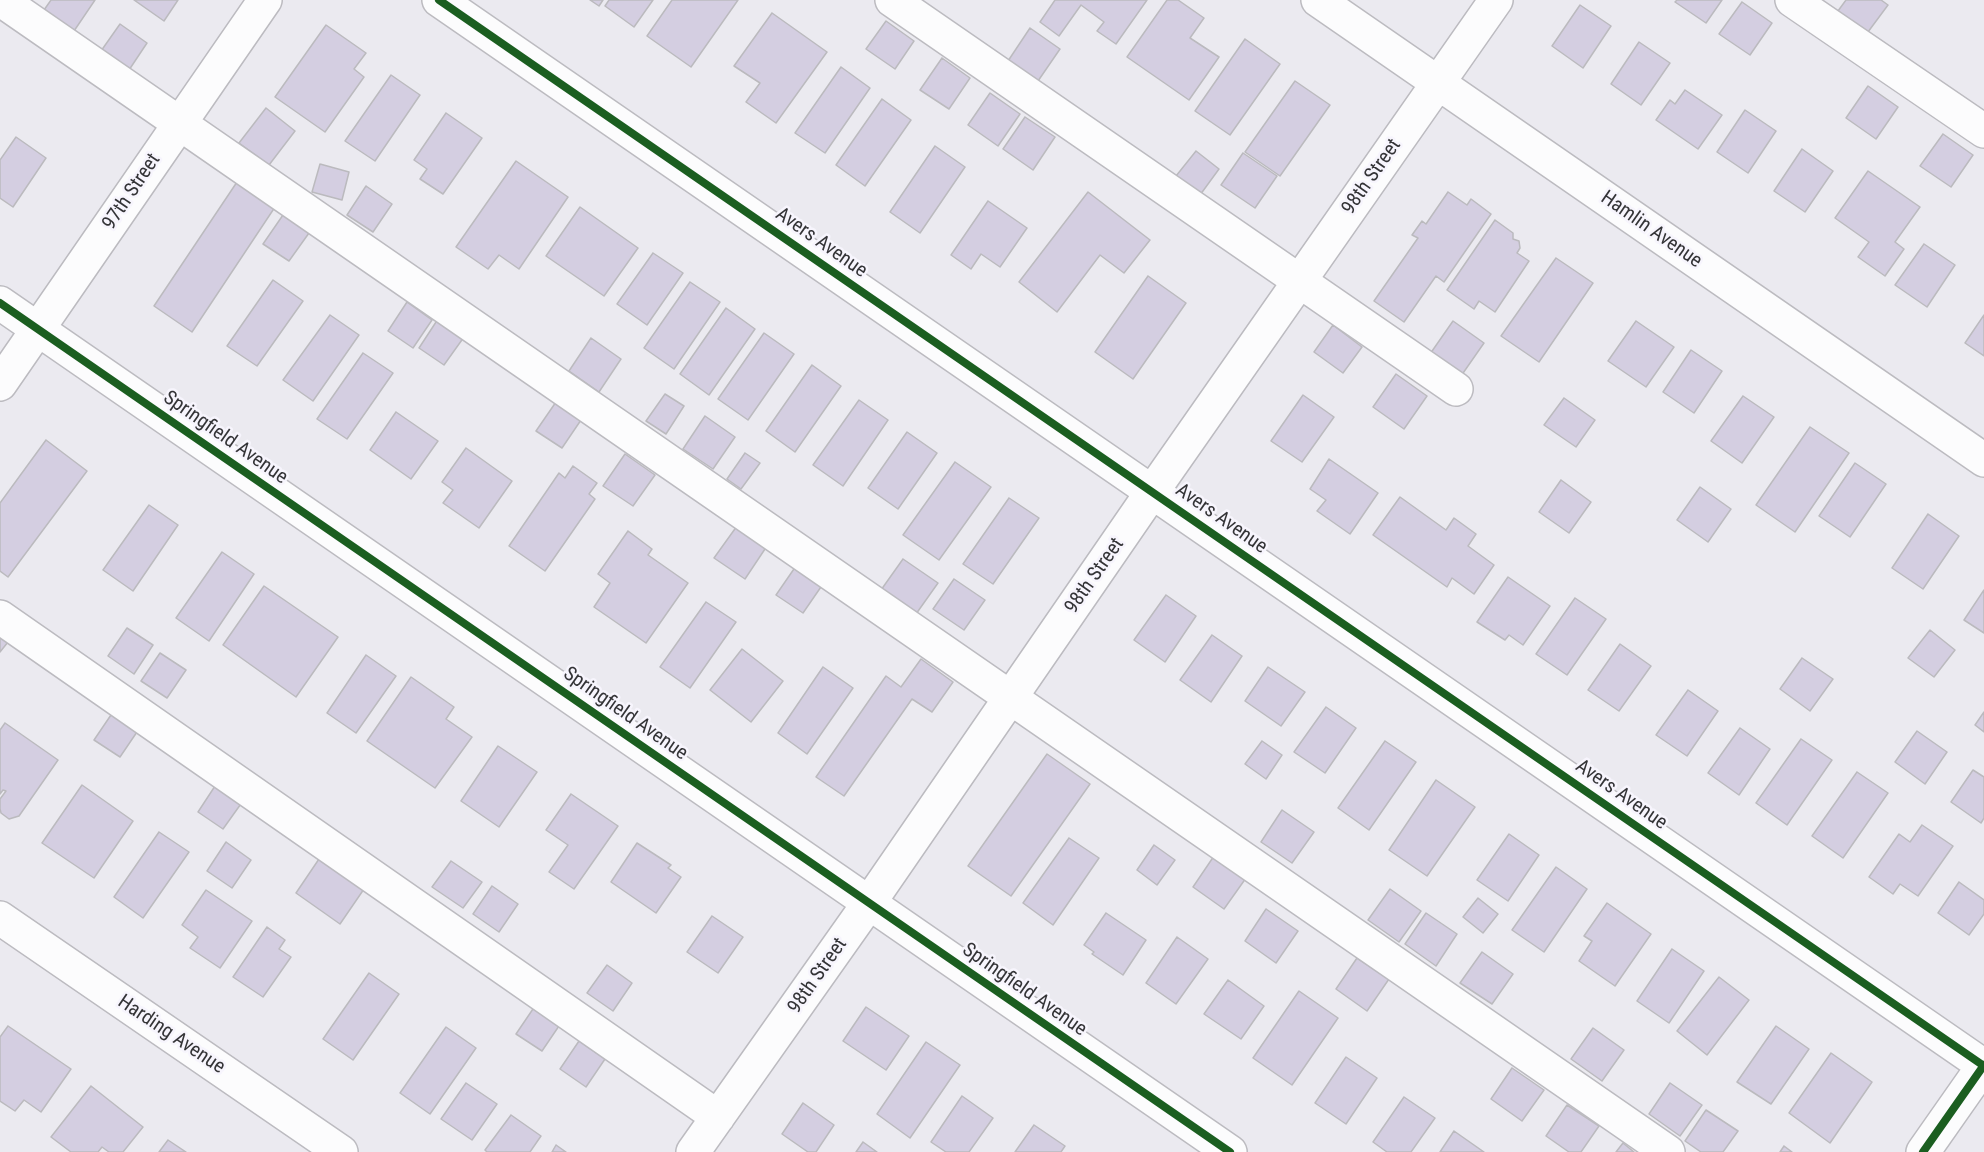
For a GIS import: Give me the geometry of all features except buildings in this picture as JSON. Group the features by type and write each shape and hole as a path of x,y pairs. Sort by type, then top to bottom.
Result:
{"street":[{"path":"1,0 1668,1152"},
{"name":"97th Street","path":"0,384 265,0"},
{"name":"Avers Avenue","path":"439,0 1984,1065"},
{"path":"892,0 1456,389"},
{"name":"Hamlin Avenue","path":"1318,0 1984,460"},
{"name":"98th Street","path":"693,1152 869,903 1152,492 1496,0"},
{"path":"1792,0 1984,132"},
{"name":"Springfield Avenue","path":"0,303 1230,1152"},
{"path":"0,617 718,1117"},
{"name":"Harding Avenue","path":"0,918 341,1152"},
{"path":"1923,1152 1984,1065"}],"cycle path":[{"path":"439,0 1984,1066"},
{"path":"0,303 1230,1152"},
{"path":"1923,1152 1984,1065"}]}
